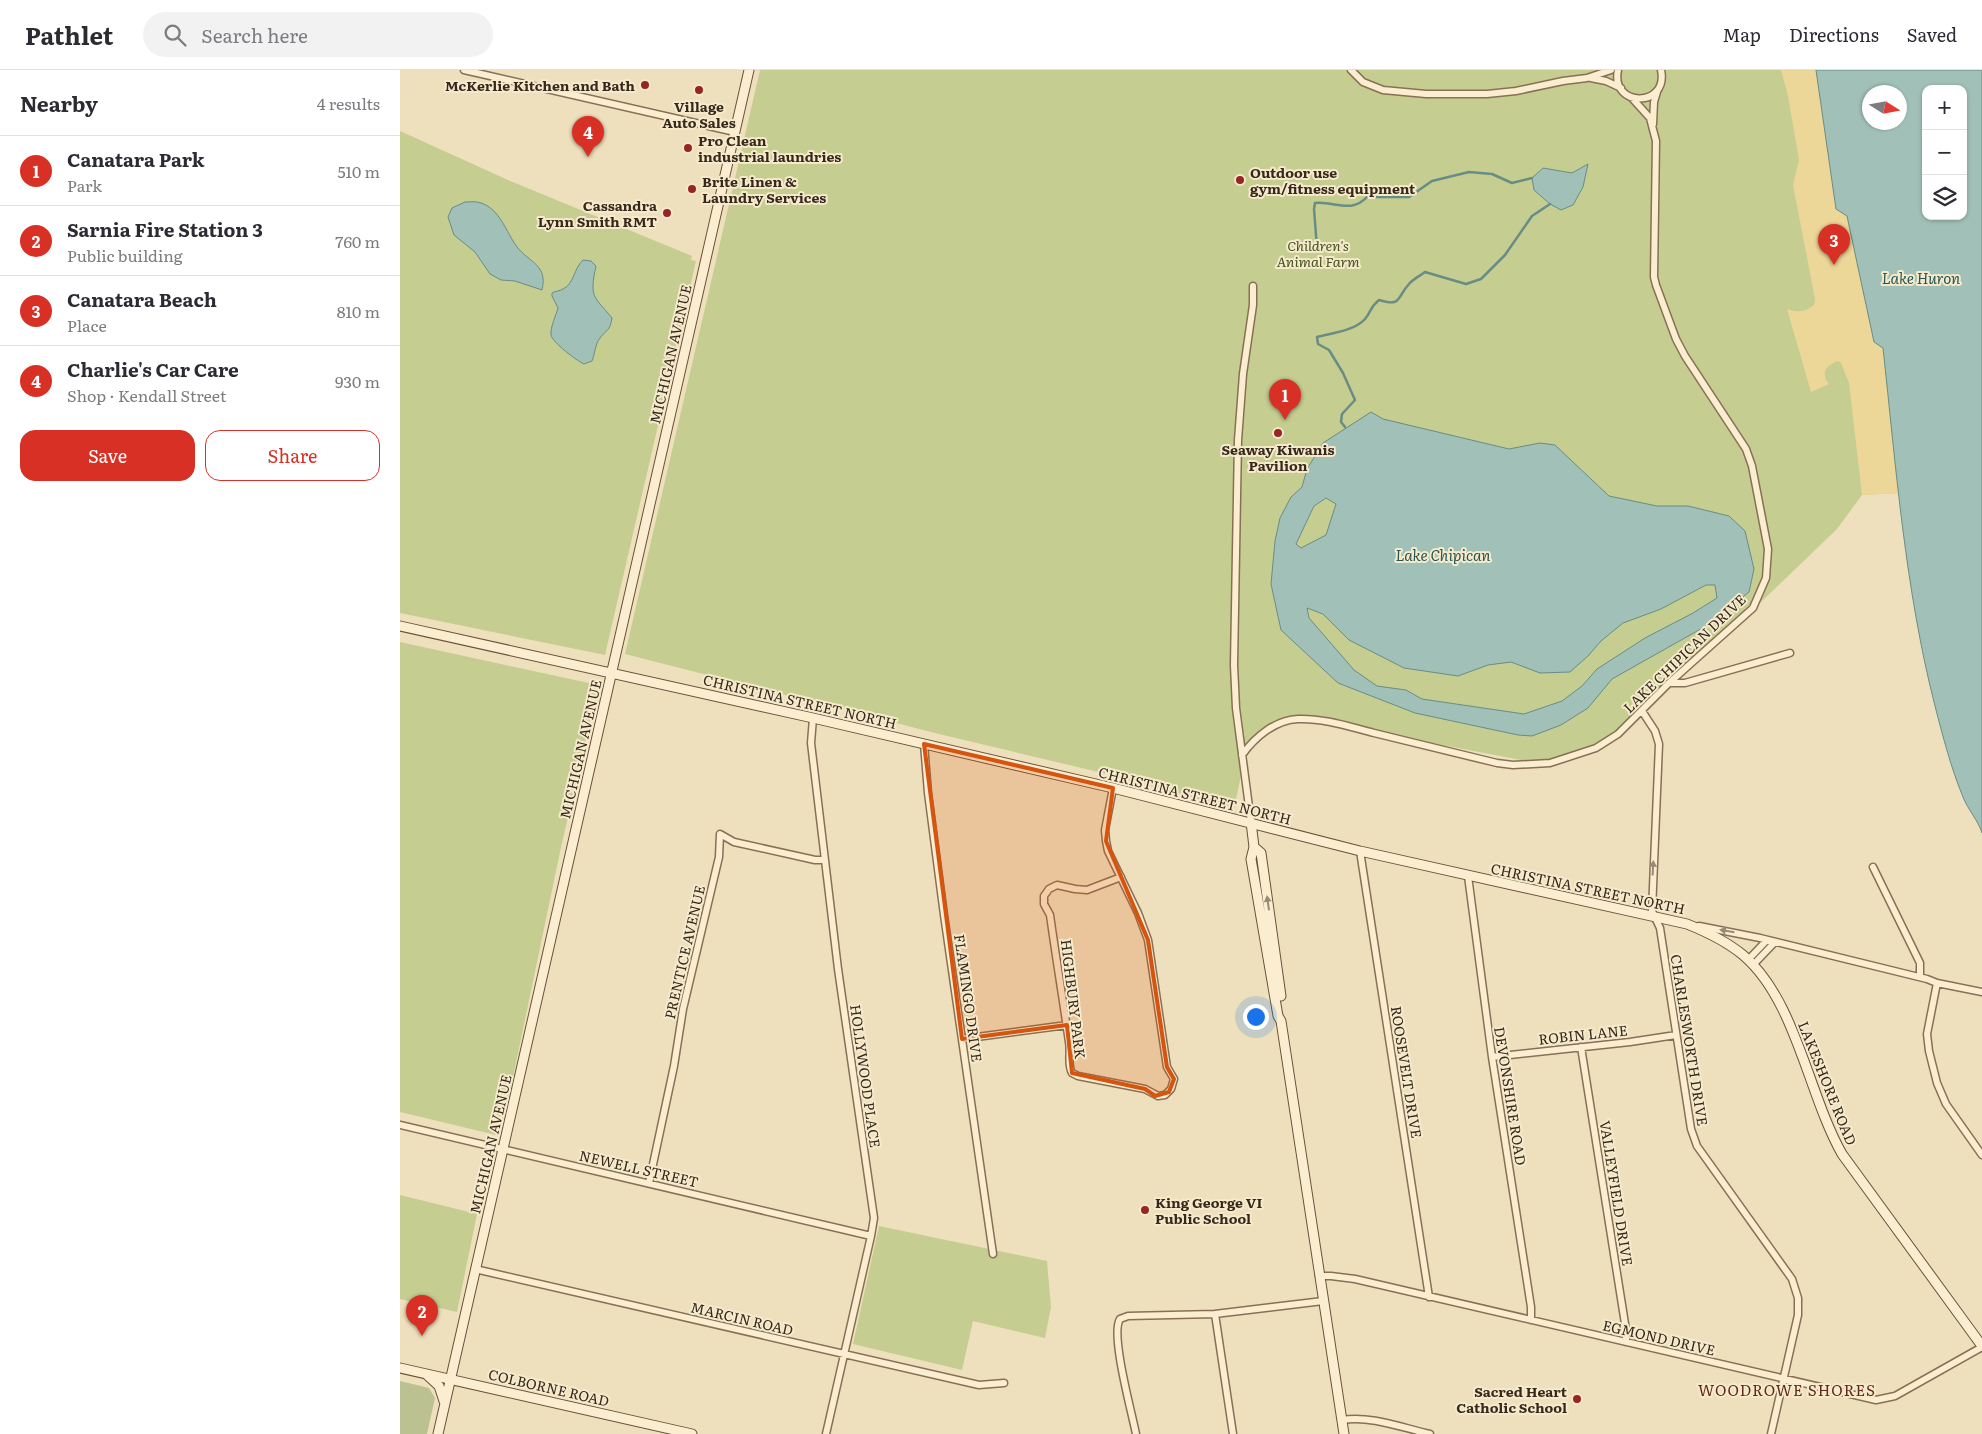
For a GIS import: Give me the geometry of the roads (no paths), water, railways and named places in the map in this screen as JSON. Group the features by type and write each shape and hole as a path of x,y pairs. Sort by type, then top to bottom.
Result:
{"main road":[{"name":"MICHIGAN AVENUE","path":"438,1434 749,70"},
{"name":"CHRISTINA STREET NORTH","path":"400,626 813,718 1113,788 1360,851 1687,924"},
{"path":"1251,822 1254,847 1251,859 1278,1016 1281,1021 1344,1434"},
{"name":"LAKESHORE ROAD","path":"1687,924 1716,937 1750,962 1773,990 1781,1005 1822,1112 1842,1154 1982,1346"},
{"name":"COLBORNE ROAD","path":"400,1368 654,1430 692,1434"},
{"path":"425,1373 439,1386 443,1394 444,1405"}],"street":[{"path":"464,70 735,132"},
{"path":"1350,70 1363,82 1372,86 1383,90 1412,94 1503,93 1587,78 1611,70"},
{"path":"1618,70 1618,80 1621,88"},
{"name":"LAKE CHIPICAN DRIVE","path":"1242,755 1262,732 1285,722 1298,719 1327,721 1497,763 1514,765 1550,763 1596,748 1618,734 1669,683 1753,608 1766,578 1768,549 1752,466 1746,449 1685,356 1673,332 1654,277 1657,153 1653,125 1654,102 1662,80 1661,70"},
{"path":"1587,78 1606,81 1621,88"},
{"name":"LAKE CHIPICAN DRIVE","path":"1621,88 1645,111 1653,125"},
{"path":"1631,97 1646,98 1658,88"},
{"path":"1251,822 1236,708 1234,672 1237,462 1243,374 1253,305 1253,286"},
{"path":"1669,683 1685,684 1790,653"},
{"name":"CHARLESWORTH DRIVE","path":"1642,711 1652,724 1659,744 1651,907 1660,928 1691,1128 1697,1146 1792,1279 1798,1298 1798,1315 1771,1434"},
{"name":"HOLLYWOOD PLACE","path":"813,718 811,743 825,860 844,1014 873,1212 871,1236 826,1434"},
{"name":"FLAMINGO DRIVE","path":"924,744 931,820 993,1254"},
{"name":"HIGHBURY PARK","path":"1113,788 1105,830 1106,842 1108,851 1138,914 1148,940 1167,1067 1174,1079 1171,1089 1165,1095 1158,1096 1145,1090 1075,1074 1070,1066 1067,1025 1050,915 1044,904 1044,896 1049,889 1057,885 1087,890 1120,877"},
{"name":"PRENTICE AVENUE","path":"648,1183 674,1066 683,1009 719,857 720,834 734,842 815,860 825,860"},
{"name":"ROOSEVELT DRIVE","path":"1360,851 1429,1296"},
{"path":"1873,867 1920,963 1920,977"},
{"name":"DEVONSHIRE ROAD","path":"1468,876 1492,1056 1531,1307 1531,1320"},
{"name":"CHRISTINA STREET NORTH","path":"1687,924 1767,940 1920,977 1937,983 1982,992"},
{"path":"1750,962 1767,940"},
{"path":"1750,962 1775,942"},
{"path":"1937,983 1927,1034 1937,1084 1946,1104 1982,1155"},
{"path":"962,1039 1067,1025"},
{"name":"ROBIN LANE","path":"1492,1056 1676,1035"},
{"name":"VALLEYFIELD DRIVE","path":"1582,1047 1626,1330 1626,1342"},
{"name":"NEWELL STREET","path":"400,1125 871,1236"},
{"name":"MARCIN ROAD","path":"475,1269 979,1385 1004,1383"},
{"name":"EGMOND DRIVE","path":"1319,1276 1355,1280 1429,1296 1867,1398 1886,1399 1895,1396 1982,1346"},
{"path":"1136,1434 1119,1352 1116,1329 1120,1320 1128,1316 1215,1314 1323,1301"},
{"path":"1215,1314 1233,1434"},
{"path":"1342,1420 1351,1418 1367,1420 1430,1434"}],"water":[{"name":"Lake Huron","path":"1816,70 1982,70 1982,833 1965,802 1959,786 1935,706 1925,662 1909,573 1897,483 1883,348 1874,342 1847,216 1836,209"},
{"path":"1588,164 1583,187 1573,205 1561,210 1550,204 1534,190 1532,178 1543,168 1572,173"},
{"path":"465,202 481,203 493,210 517,247 537,265 542,275 542,290 515,281 501,280 490,274 475,252 454,235 448,217 452,208"},
{"path":"583,260 591,261 596,266 593,291 597,300 612,318 609,328 597,343 592,361 584,364 560,346 551,335 552,325 558,308 552,293 567,287"},
{"name":"Lake Chipican","path":"1371,412 1383,419 1509,449 1540,443 1555,445 1609,496 1657,506 1688,506 1729,516 1745,531 1754,569 1749,592 1706,626 1612,679 1588,708 1561,725 1532,736 1518,735 1415,713 1338,683 1281,630 1271,584 1275,541 1280,518 1291,497 1302,487 1307,469 1323,443","holes":["1326,498 1336,504 1326,535 1301,548 1296,544 1314,506","1706,585 1715,585 1717,598 1645,638 1597,669 1582,686 1562,701 1524,714 1422,699 1406,690 1377,686 1354,670 1309,618 1307,608 1323,614 1349,640 1404,668 1458,676 1488,665 1511,662 1540,673 1570,672 1601,641 1623,623 1661,609"]}],"waterway":[{"path":"1317,248 1315,203 1349,206 1355,205 1367,197 1409,197 1432,181 1469,172 1492,174 1512,183 1532,178"},
{"path":"1345,427 1341,422 1342,414 1355,400 1343,373 1329,350 1318,344 1317,337 1355,326 1365,319 1379,300 1395,302 1411,282 1425,272 1466,284 1481,279 1505,255 1532,216 1550,204"}],"place":[{"name":"McKerlie Kitchen and Bath","path":"645,85"},
{"name":"Village Auto Sales","path":"699,90"},
{"name":"Pro Clean industrial laundries","path":"688,148"},
{"name":"Charlie's Car Care","path":"588,157"},
{"name":"Outdoor use gym/fitness equipment","path":"1240,180"},
{"name":"Brite Linen & Laundry Services","path":"692,189"},
{"name":"Cassandra Lynn Smith RMT","path":"667,213"},
{"name":"Canatara Beach","path":"1834,265"},
{"name":"Canatara Park","path":"1285,420"},
{"name":"Seaway Kiwanis Pavilion","path":"1278,433"},
{"name":"King George VI Public School","path":"1145,1210"},
{"name":"Sarnia Fire Station 3","path":"422,1336"},
{"name":"Sacred Heart Catholic School","path":"1577,1399"}],"district":[{"name":"WOODROWE SHORES","path":"1787,1389"}],"park label":[{"name":"Children's Animal Farm","path":"1318,254"}]}
